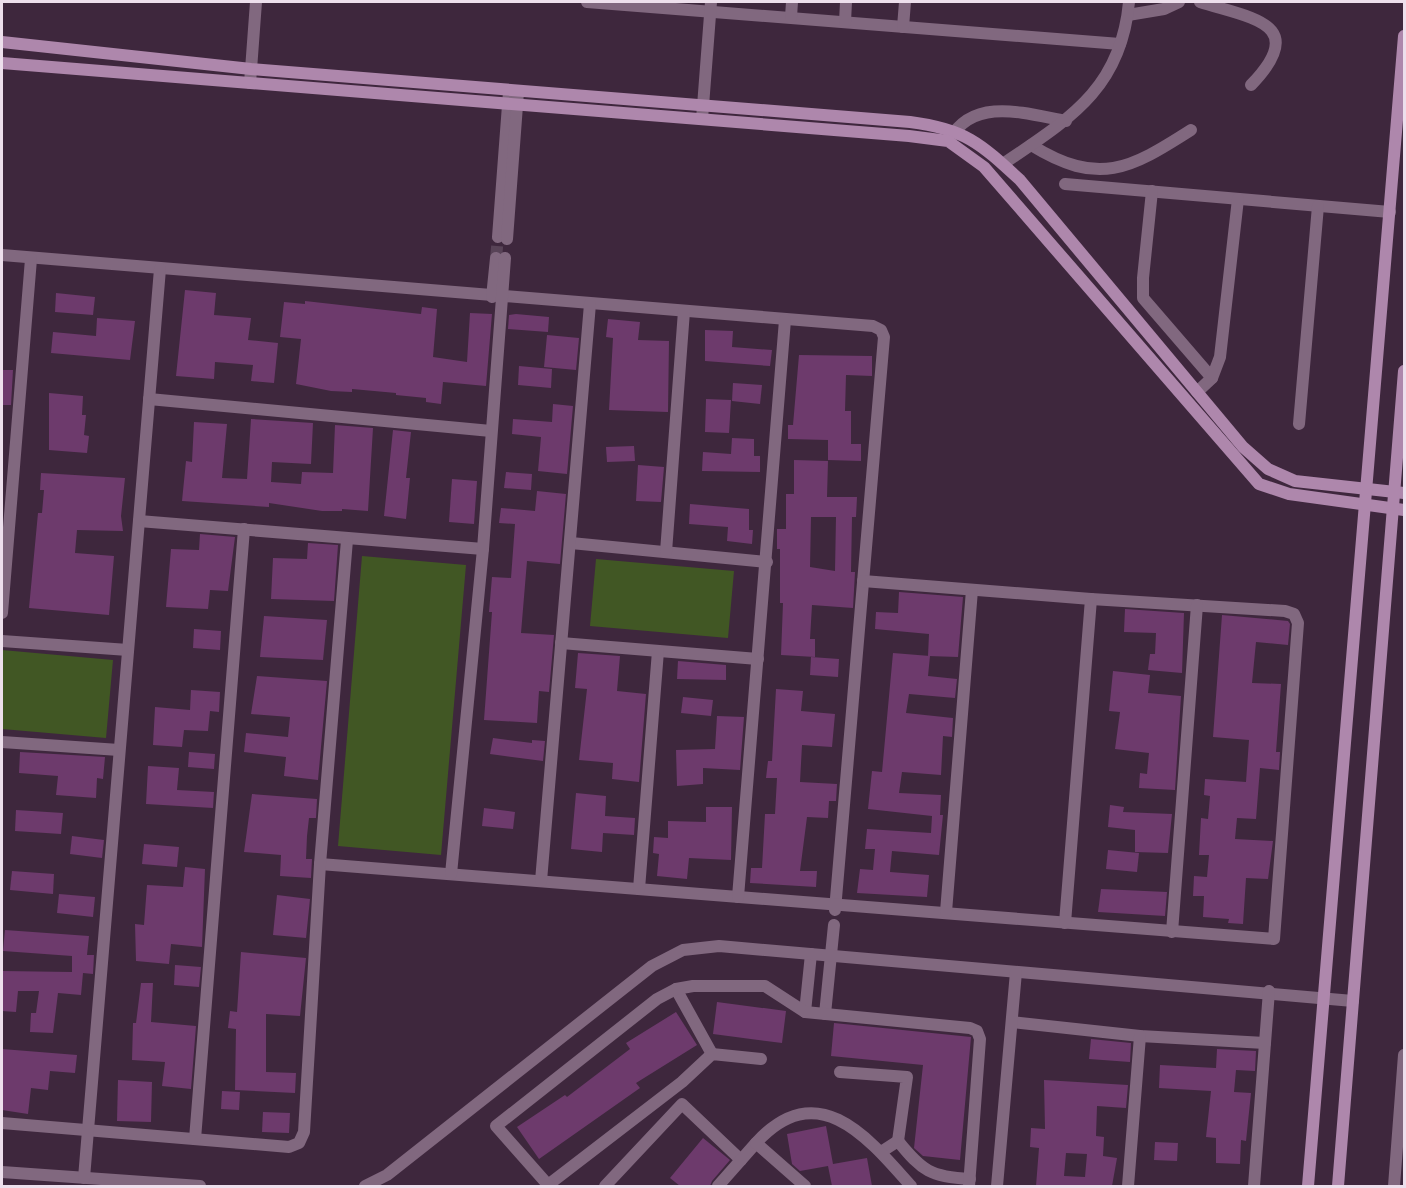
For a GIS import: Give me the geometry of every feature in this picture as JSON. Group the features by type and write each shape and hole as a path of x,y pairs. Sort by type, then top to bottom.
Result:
{"street":[{"path":"250,83 256,2"},
{"path":"587,2 710,6 790,17 1120,44"},
{"path":"790,17 792,2"},
{"path":"845,22 846,2"},
{"path":"903,27 905,2"},
{"path":"1003,164 1066,121 1085,105 1104,78 1120,44 1129,2"},
{"path":"1128,15 1164,9 1179,2"},
{"path":"1200,2 1264,22 1273,30 1276,41 1274,55 1267,68 1251,85"},
{"path":"702,119 710,6"},
{"path":"1308,1186 1404,36"},
{"path":"2,42 250,69 513,92 910,122 955,130 980,144 1020,180 1243,447 1268,469 1295,481 1400,493"},
{"path":"2,63 948,141 984,167 1259,484 1289,495 1399,509"},
{"path":"502,238 513,92"},
{"path":"948,141 955,130 975,115 989,111 1006,111 1066,121"},
{"path":"1031,145 1053,158 1076,166 1100,169 1124,167 1144,160 1191,130"},
{"path":"1065,184 1390,212"},
{"path":"1152,191 1143,298 1212,378"},
{"path":"1197,392 1212,378 1220,357 1238,199"},
{"path":"1299,424 1318,206"},
{"path":"2,255 873,326 881,330 884,338 836,907"},
{"path":"451,874 483,549 501,258"},
{"path":"2,613 32,259"},
{"path":"84,1178 160,269"},
{"path":"541,881 590,304"},
{"path":"666,552 684,311"},
{"path":"738,897 785,320"},
{"path":"1338,1186 1399,509 1404,371"},
{"path":"149,399 491,431"},
{"path":"139,521 347,540 483,549"},
{"path":"195,1139 244,529"},
{"path":"2,1123 289,1147 299,1143 304,1132 320,864 347,540"},
{"path":"571,543 767,562"},
{"path":"320,864 738,897 836,907 946,912 1274,939 1298,623 1294,614 1285,610 1091,599 863,581"},
{"path":"946,912 972,590"},
{"path":"1065,923 1091,599"},
{"path":"1172,932 1197,605"},
{"path":"2,640 128,650"},
{"path":"561,643 758,659"},
{"path":"639,889 658,651"},
{"path":"2,741 119,750"},
{"path":"825,1014 834,926"},
{"path":"365,1186 387,1175 663,961 683,950 719,946 1269,991 1353,1000"},
{"path":"805,1012 811,954"},
{"path":"997,1186 1016,972"},
{"path":"761,1059 712,1054 665,1096 548,1186 496,1126 657,999 676,989 693,986 765,986 805,1012 970,1028 977,1031 980,1039 970,1183 932,1174 916,1164 898,1141 907,1077 840,1072"},
{"path":"676,989 712,1054"},
{"path":"1254,1186 1269,991"},
{"path":"1012,1022 1140,1036 1265,1044"},
{"path":"1128,1186 1140,1036"},
{"path":"1394,1186 1402,1110 1404,1055"},
{"path":"605,1186 682,1104 741,1160"},
{"path":"718,1186 770,1127 807,1112 829,1114 847,1123 881,1152 911,1186"},
{"path":"881,1152 898,1141"},
{"path":"756,1143 805,1186"},
{"path":"2,1172 200,1186"}],"green space":[{"path":"362,556 466,565 441,855 338,846"},
{"path":"596,559 734,571 728,638 590,626"},
{"path":"2,650 113,660 106,738 2,729"}],"building":[{"path":"185,290 216,293 214,315 251,318 248,340 278,343 274,383 251,381 253,365 215,362 214,379 176,376"},
{"path":"56,293 95,297 93,315 55,312"},
{"path":"305,301 421,314 422,307 437,309 433,357 467,362 470,313 492,314 486,386 443,382 441,404 426,402 426,398 396,395 396,393 352,389 352,392 331,391 296,384 301,339 280,337 284,302 305,304"},
{"path":"509,315 549,317 548,332 508,329"},
{"path":"97,318 135,321 130,360 51,353 53,332 96,336"},
{"path":"608,319 640,322 638,340 669,341 668,412 609,410 613,338 606,337"},
{"path":"705,330 733,331 732,347 772,350 770,366 705,361"},
{"path":"547,335 579,338 576,370 544,367"},
{"path":"799,355 872,356 872,376 846,375 845,411 851,411 851,444 861,444 861,461 828,460 828,440 788,439 788,425 793,425"},
{"path":"519,366 552,369 551,388 518,385"},
{"path":"2,370 13,370 11,405 2,405"},
{"path":"733,383 762,385 760,404 732,401"},
{"path":"49,393 83,396 82,415 86,415 84,435 89,436 87,453 49,450"},
{"path":"706,399 731,400 729,433 705,432"},
{"path":"553,404 573,406 567,474 538,471 541,437 512,434 513,419 552,422"},
{"path":"251,419 313,423 311,464 272,462 271,482 301,484 302,472 333,473 335,425 373,428 368,511 342,509 342,511 322,511 269,503 269,507 182,501 186,461 192,462 194,422 227,424 222,478 247,479"},
{"path":"393,430 411,432 406,478 410,478 406,519 384,516"},
{"path":"732,438 754,439 754,456 760,456 760,472 702,471 703,452 731,454"},
{"path":"634,446 635,461 607,462 606,447"},
{"path":"794,460 828,461 827,497 857,497 856,517 852,517 851,572 855,572 853,608 812,605 810,639 815,639 815,657 781,655 783,603 780,603 780,549 777,549 777,529 786,529 786,494 794,494","holes":["811,517 836,517 835,571 810,567"]},
{"path":"638,465 664,467 661,502 636,501"},
{"path":"506,472 532,474 531,490 504,488"},
{"path":"41,473 125,478 121,516 123,531 77,530 75,553 114,556 109,615 29,608 38,513 42,513 44,490 40,490"},
{"path":"452,479 477,481 474,524 449,522"},
{"path":"537,491 566,494 560,564 527,561 521,633 554,635 549,692 539,691 537,723 484,720 492,612 489,612 492,577 511,578 515,524 499,523 501,508 535,511"},
{"path":"690,504 749,509 749,530 753,530 752,544 727,541 728,527 689,524"},
{"path":"200,534 235,537 228,591 210,590 208,609 166,607 171,549 199,550"},
{"path":"308,543 338,545 334,601 271,599 273,558 307,559"},
{"path":"899,592 963,597 958,657 928,656 929,634 875,629 876,612 898,613"},
{"path":"1125,609 1184,613 1182,673 1148,670 1150,654 1155,654 1156,633 1124,632"},
{"path":"1222,615 1288,621 1290,624 1288,645 1256,642 1252,683 1281,684 1276,752 1280,752 1279,770 1260,768 1256,819 1237,818 1235,839 1273,841 1268,879 1246,878 1243,924 1228,923 1229,919 1203,917 1204,896 1193,896 1194,876 1207,877 1209,855 1199,855 1201,818 1208,819 1210,796 1204,795 1205,779 1246,782 1249,740 1213,737"},
{"path":"264,616 327,620 323,660 260,657"},
{"path":"194,629 221,631 220,650 193,648"},
{"path":"578,653 620,656 617,691 646,694 639,782 612,779 613,763 579,760 587,689 575,688"},
{"path":"893,653 930,656 928,676 957,679 955,698 909,694 906,713 953,718 952,737 943,736 941,775 902,772 899,793 941,795 940,815 943,815 939,855 892,851 890,872 929,875 927,897 857,893 860,869 873,870 875,849 865,849 867,829 931,833 932,816 868,809 872,771 882,772"},
{"path":"811,657 839,659 838,677 810,675"},
{"path":"678,661 726,665 726,680 677,679"},
{"path":"1113,671 1150,675 1148,693 1181,696 1175,790 1139,788 1140,773 1147,774 1149,753 1115,749 1120,712 1109,711"},
{"path":"257,676 327,681 318,780 284,776 286,757 244,752 246,733 288,737 290,717 251,714"},
{"path":"776,689 803,691 801,711 835,714 832,747 802,745 800,782 837,784 836,801 829,801 828,818 807,817 800,871 817,871 816,887 750,883 751,868 762,868 765,814 775,814 777,778 766,778 768,761 772,761"},
{"path":"191,690 220,692 219,712 210,711 208,731 184,730 182,747 153,745 155,707 190,710"},
{"path":"683,697 713,700 711,716 681,713"},
{"path":"717,716 744,717 740,770 703,768 703,784 677,786 676,750 715,749"},
{"path":"493,738 532,743 532,740 545,741 543,761 490,754"},
{"path":"20,752 105,757 103,779 97,778 96,798 56,795 58,776 19,773"},
{"path":"189,752 215,754 214,769 188,767"},
{"path":"148,766 179,768 177,790 214,792 213,808 146,804"},
{"path":"576,793 606,796 605,816 635,818 634,835 603,833 602,852 571,849"},
{"path":"252,794 317,799 316,818 309,818 307,836 306,859 312,859 311,878 280,876 281,855 244,852"},
{"path":"1110,805 1124,807 1123,812 1172,814 1168,853 1135,852 1135,830 1108,827"},
{"path":"706,807 732,807 731,860 689,858 687,879 657,876 659,854 653,853 654,837 668,838 668,821 706,822"},
{"path":"484,808 515,812 513,829 482,826"},
{"path":"16,810 63,813 61,834 15,831"},
{"path":"72,836 104,840 102,858 70,854"},
{"path":"144,844 179,847 177,867 142,864"},
{"path":"1108,850 1139,853 1137,872 1106,869"},
{"path":"185,867 205,869 202,947 171,944 169,964 136,961 135,924 144,925 147,885 183,887"},
{"path":"12,871 54,874 53,894 10,890"},
{"path":"1101,889 1167,892 1165,916 1098,912"},
{"path":"59,894 95,897 93,917 57,913"},
{"path":"277,895 310,899 306,938 273,935"},
{"path":"5,930 89,936 87,955 94,955 93,974 83,973 81,995 58,993 53,1033 30,1032 31,1013 36,1013 39,991 18,991 16,1012 2,1011 2,971 72,972 72,956 3,951"},
{"path":"241,952 306,958 300,1016 266,1014 266,1072 296,1073 295,1093 235,1090 236,1029 228,1028 230,1011 237,1012"},
{"path":"175,965 201,967 199,987 174,985"},
{"path":"141,983 153,983 151,1022 196,1026 191,1089 162,1086 165,1062 132,1060 133,1023 136,1023"},
{"path":"717,1002 786,1011 782,1043 713,1034"},
{"path":"676,1012 697,1045 636,1083 640,1088 539,1159 517,1127 565,1095 567,1097 630,1049 626,1043"},
{"path":"834,1023 971,1037 960,1160 923,1156 914,1148 923,1065 831,1056"},
{"path":"1091,1039 1131,1043 1130,1062 1089,1059"},
{"path":"2,1049 77,1055 75,1073 50,1071 48,1090 31,1088 28,1114 2,1110"},
{"path":"1217,1049 1256,1051 1255,1071 1236,1070 1234,1092 1251,1093 1246,1141 1241,1140 1240,1164 1216,1163 1216,1138 1206,1137 1211,1091 1159,1088 1160,1065 1216,1068"},
{"path":"118,1080 152,1082 151,1122 117,1121"},
{"path":"1044,1080 1128,1085 1126,1108 1097,1106 1096,1136 1104,1137 1103,1156 1117,1158 1112,1186 1036,1186 1039,1148 1030,1147 1031,1128 1045,1129","holes":["1066,1153 1087,1154 1085,1177 1064,1176"]},
{"path":"222,1091 240,1092 239,1110 221,1109"},
{"path":"263,1112 290,1113 289,1133 262,1132"},
{"path":"826,1126 833,1164 867,1158 872,1186 832,1186 828,1166 800,1171 792,1164 787,1134"},
{"path":"703,1138 730,1160 710,1186 680,1186 670,1178"},
{"path":"1155,1142 1178,1143 1177,1161 1154,1160"}],"tunnel":[{"path":"496,258 498,237"}]}
